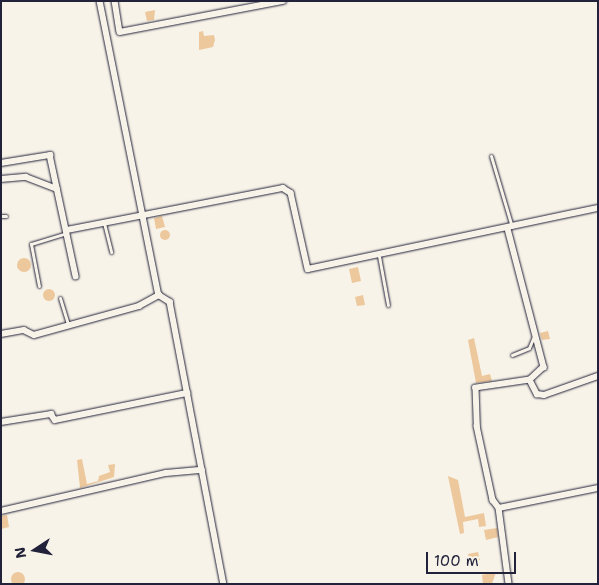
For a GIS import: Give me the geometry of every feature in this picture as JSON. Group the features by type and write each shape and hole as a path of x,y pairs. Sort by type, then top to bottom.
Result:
{"street":[{"path":"100,1 142,214 187,392 224,584"},
{"path":"115,1 120,32 283,1"},
{"path":"1,163 50,154 76,276"},
{"path":"1,178 26,177 58,191"},
{"path":"68,232 142,214 283,188 291,193 308,269 379,256 598,208"},
{"path":"509,584 499,508 493,500 476,426 476,388 530,380 544,367 510,228"},
{"path":"1,334 24,330 34,335 68,324 139,306 162,297"},
{"path":"530,380 537,394 544,395 598,376"},
{"path":"1,422 50,414 55,420 187,392"},
{"path":"1,512 166,473 202,470"},
{"path":"499,508 598,488"}],"lane":[{"path":"491,156 510,228"},
{"path":"1,216 6,216"},
{"path":"104,223 111,252"},
{"path":"39,286 31,244 68,232"},
{"path":"379,256 388,305"},
{"path":"60,298 68,324"},
{"path":"512,355 529,348 535,331"}],"building":[{"path":"155,10 154,20 147,21 145,12"},
{"path":"203,31 204,36 214,35 215,40 213,47 199,50 199,32"},
{"path":"162,216 165,227 156,229 154,218"},
{"path":"165,230 170,235 165,240 160,235"},
{"path":"21,258 27,258 31,265 27,272 21,272 17,268 17,262"},
{"path":"358,267 361,281 352,283 349,269"},
{"path":"51,289 54,290 54,300 47,301 44,300 43,293 44,290"},
{"path":"363,295 365,305 357,306 355,297"},
{"path":"548,331 550,339 542,340 540,333"},
{"path":"474,338 482,376 490,374 492,381 476,383 468,340"},
{"path":"82,459 87,484 98,481 99,476 110,472 108,465 115,464 114,477 80,488 77,460"},
{"path":"448,476 458,480 465,517 484,513 486,526 479,527 478,519 463,522 464,533 460,534"},
{"path":"7,515 9,527 1,529 1,516"},
{"path":"497,528 498,537 486,540 484,530"},
{"path":"478,552 480,560 470,562 468,554"},
{"path":"18,572 23,574 25,579 23,584 18,586 13,584 11,579 13,574"},
{"path":"496,572 492,584 483,584 482,575"}]}
